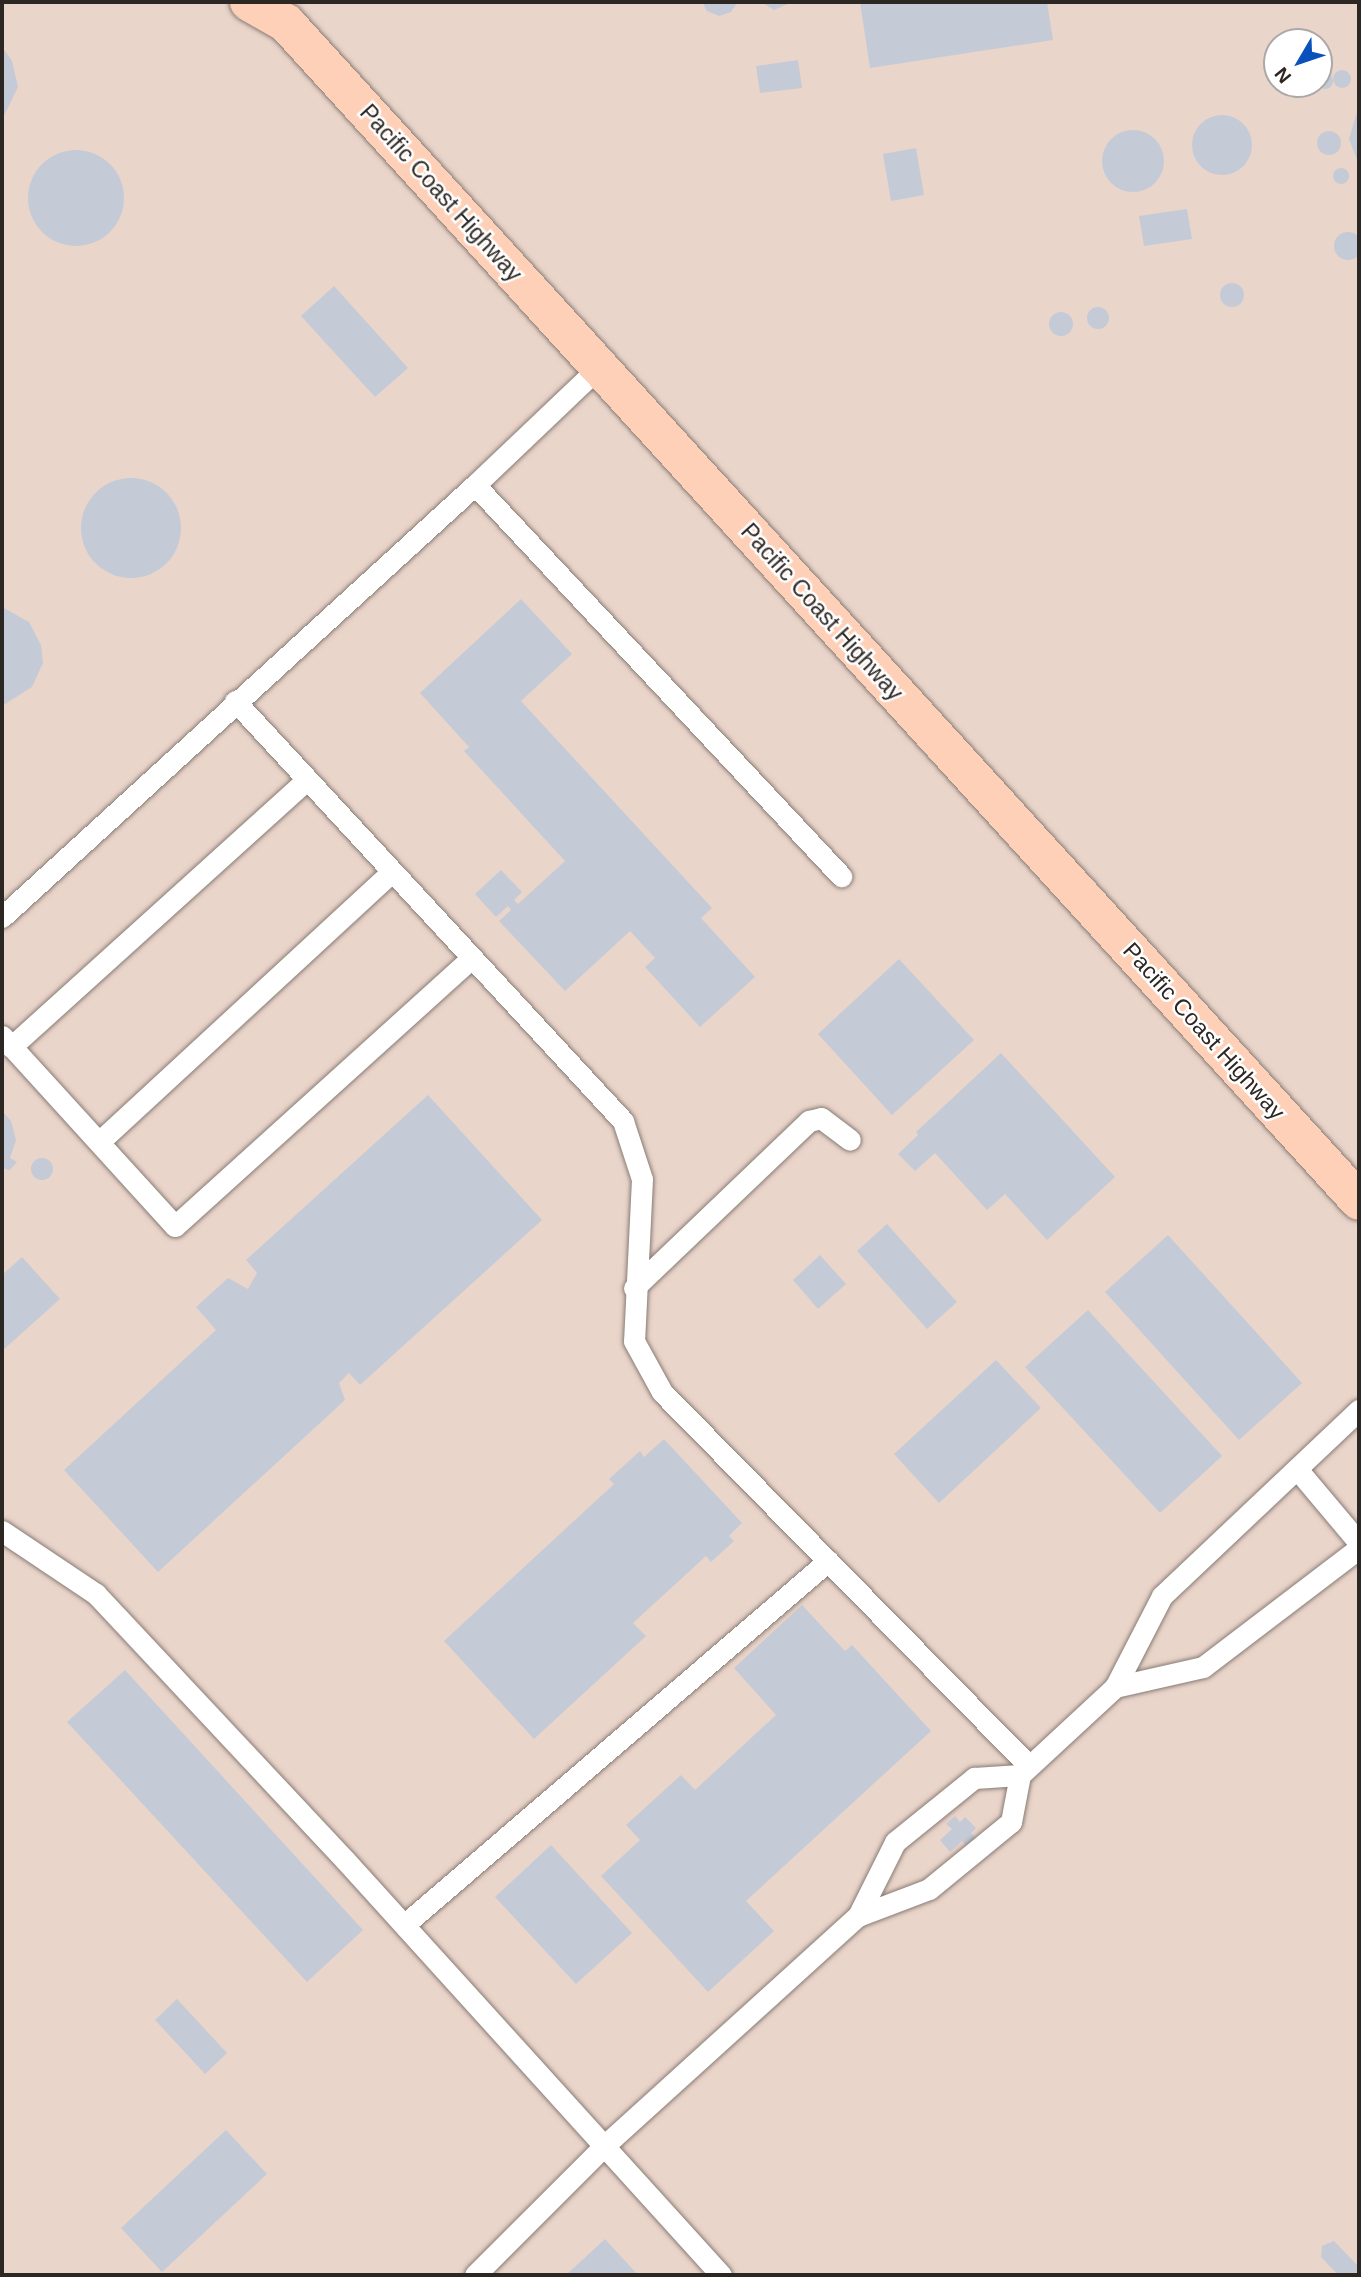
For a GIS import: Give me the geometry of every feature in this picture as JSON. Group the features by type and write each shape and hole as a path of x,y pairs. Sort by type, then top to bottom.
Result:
{"highway":[{"name":"Pacific Coast Highway","path":"249,2 282,12 599,367 1359,1201"}],"lane":[{"path":"2,917 235,701 475,485 599,367"},
{"path":"475,485 841,876"},
{"path":"235,701 391,873 623,1121 642,1179 634,1289 634,1340 662,1392 828,1561 1025,1771"},
{"path":"307,780 7,1041 175,1226 472,958"},
{"path":"99,1142 391,873"},
{"path":"634,1289 809,1121 821,1118 850,1140"},
{"path":"858,1916 929,1889 1011,1822 1025,1771 1115,1687 1162,1596 1359,1410"},
{"path":"1115,1687 1203,1667 1359,1545 1297,1469"},
{"path":"2,1531 96,1594 404,1925 721,2275"},
{"path":"404,1925 828,1561"},
{"path":"475,2275 604,2146 858,1916 895,1842 974,1778 1025,1771"}],"shaded area":[{"path":"2,2 1359,2 1359,2275 2,2275"}],"building":[{"path":"702,2 738,2 731,12 719,16 707,11"},
{"path":"761,2 792,2 774,10"},
{"path":"860,2 1047,2 1053,40 870,68"},
{"path":"2,47 12,61 18,87 2,120"},
{"path":"798,60 802,88 760,93 756,66"},
{"path":"1342,70 1350,76 1348,85 1342,88 1336,85 1333,79 1336,73"},
{"path":"1359,105 1359,165 1349,139"},
{"path":"1216,115 1228,115 1247,128 1252,145 1250,157 1239,170 1228,175 1216,175 1197,162 1192,151 1192,139 1205,120"},
{"path":"1133,130 1145,132 1155,139 1162,149 1162,173 1155,183 1145,190 1133,192 1121,190 1111,183 1104,173 1102,161 1104,149 1111,139 1121,132"},
{"path":"1329,131 1340,138 1341,143 1334,154 1329,155 1318,148 1317,143 1324,132"},
{"path":"916,148 924,195 891,201 883,154"},
{"path":"76,150 95,153 110,164 121,179 124,198 121,217 110,232 95,243 76,246 57,243 42,232 31,217 28,198 31,179 42,164 57,153"},
{"path":"1338,168 1344,168 1349,176 1347,182 1338,184 1333,179 1333,173"},
{"path":"1187,209 1192,239 1144,246 1139,216"},
{"path":"1348,232 1358,236 1362,246 1358,256 1348,260 1338,256 1334,246 1338,236"},
{"path":"1232,283 1243,290 1244,295 1237,306 1232,307 1221,300 1220,295 1227,284"},
{"path":"334,286 408,368 375,397 301,316"},
{"path":"1094,307 1102,307 1109,314 1109,322 1102,329 1094,329 1087,322 1087,314"},
{"path":"1061,312 1070,315 1073,324 1070,333 1061,336 1052,333 1049,324 1052,315"},
{"path":"131,478 150,482 166,493 177,509 181,528 177,547 166,563 150,574 131,578 112,574 96,563 85,547 81,528 85,509 96,493 112,482"},
{"path":"521,599 572,654 521,701 712,908 701,918 755,977 700,1027 645,967 655,958 630,931 565,991 499,921 511,910 508,906 496,917 475,894 501,870 522,892 514,900 518,904 565,861 464,751 469,747 420,693"},
{"path":"2,607 29,622 41,645 43,663 32,687 2,706"},
{"path":"899,959 974,1040 892,1115 818,1034"},
{"path":"1001,1053 1115,1177 1047,1240 1005,1194 987,1210 935,1153 915,1171 898,1154 918,1135 916,1132"},
{"path":"428,1095 542,1220 360,1385 349,1373 339,1383 345,1400 158,1572 64,1470 216,1330 196,1307 228,1278 248,1289 257,1273 246,1260"},
{"path":"2,1111 11,1121 16,1140 10,1158 17,1162 10,1170 2,1168"},
{"path":"42,1158 50,1161 53,1169 50,1177 42,1180 34,1177 31,1169 34,1161"},
{"path":"887,1224 957,1302 927,1329 857,1251"},
{"path":"1168,1235 1302,1383 1239,1440 1105,1292"},
{"path":"820,1255 846,1284 818,1309 793,1280"},
{"path":"22,1257 60,1299 2,1351 2,1275"},
{"path":"1088,1310 1222,1456 1160,1513 1025,1367"},
{"path":"996,1360 1041,1408 939,1503 894,1454"},
{"path":"664,1439 742,1523 729,1536 734,1541 711,1562 706,1556 633,1623 646,1636 534,1739 444,1641 614,1484 609,1479 640,1451 644,1457"},
{"path":"802,1605 845,1651 852,1645 931,1731 746,1901 774,1931 708,1992 601,1876 640,1840 626,1825 681,1775 695,1790 776,1715 734,1668"},
{"path":"125,1670 363,1930 307,1982 67,1722"},
{"path":"955,1816 960,1822 965,1817 976,1828 971,1833 976,1839 968,1847 962,1841 950,1852 940,1840 952,1829 946,1824"},
{"path":"551,1845 632,1933 576,1984 495,1897"},
{"path":"177,1999 227,2053 205,2074 155,2020"},
{"path":"226,2130 267,2174 162,2272 121,2228"},
{"path":"605,2239 638,2275 566,2275"},
{"path":"1334,2241 1359,2267 1359,2275 1338,2275 1321,2257 1322,2246"}]}
